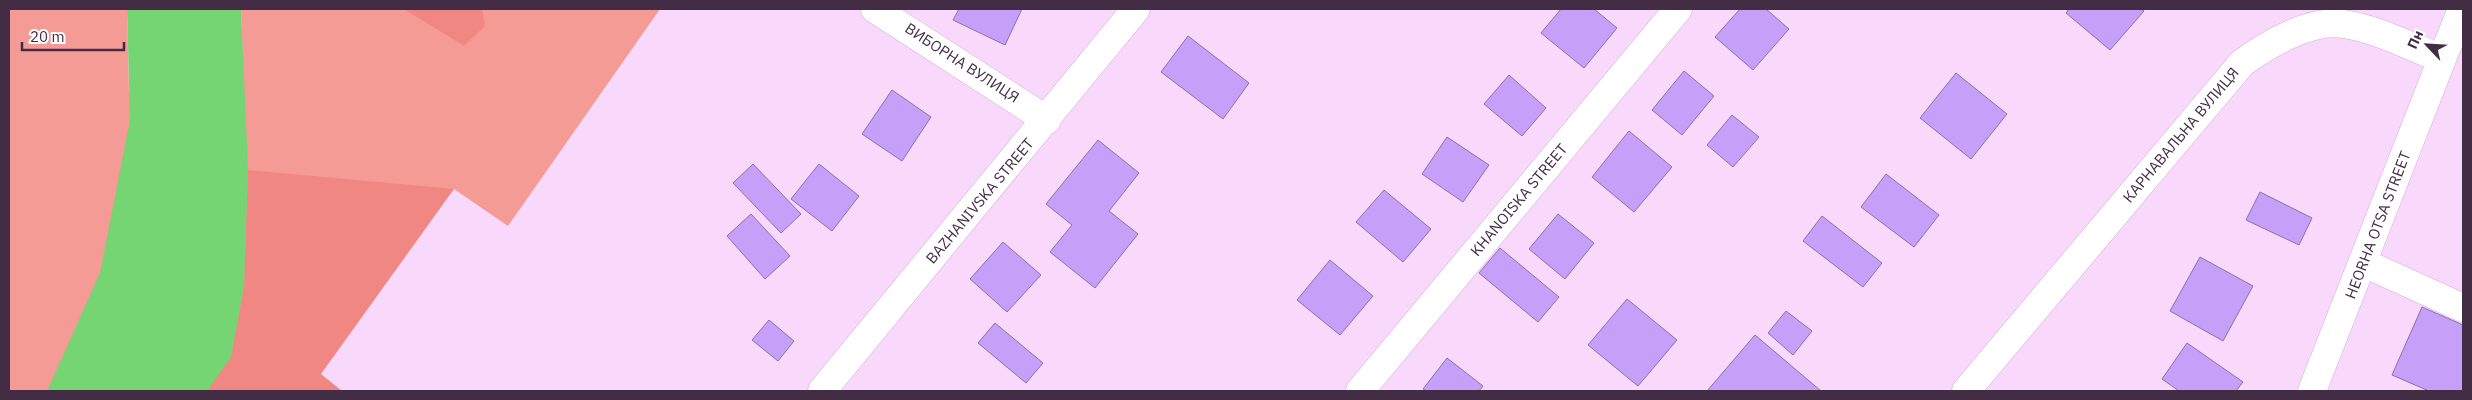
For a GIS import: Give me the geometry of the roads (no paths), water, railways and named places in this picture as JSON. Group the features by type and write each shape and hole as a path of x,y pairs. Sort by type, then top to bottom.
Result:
{"street":[{"name":"ВИБОРНА ВУЛИЦЯ","path":"875,9 1047,120"},
{"name":"BAZHANIVSKA STREET","path":"822,391 1047,120 1136,9"},
{"name":"KHANOISKA STREET","path":"1360,391 1678,9"},
{"path":"2442,59 2462,9"},
{"name":"КАРНАВАЛЬНА ВУЛИЦЯ","path":"1966,391 2242,62 2274,40 2312,27 2343,24 2375,33 2442,59"},
{"name":"HEORHA OTSA STREET","path":"2312,391 2364,263 2442,59"},
{"path":"2364,263 2463,308"}]}
